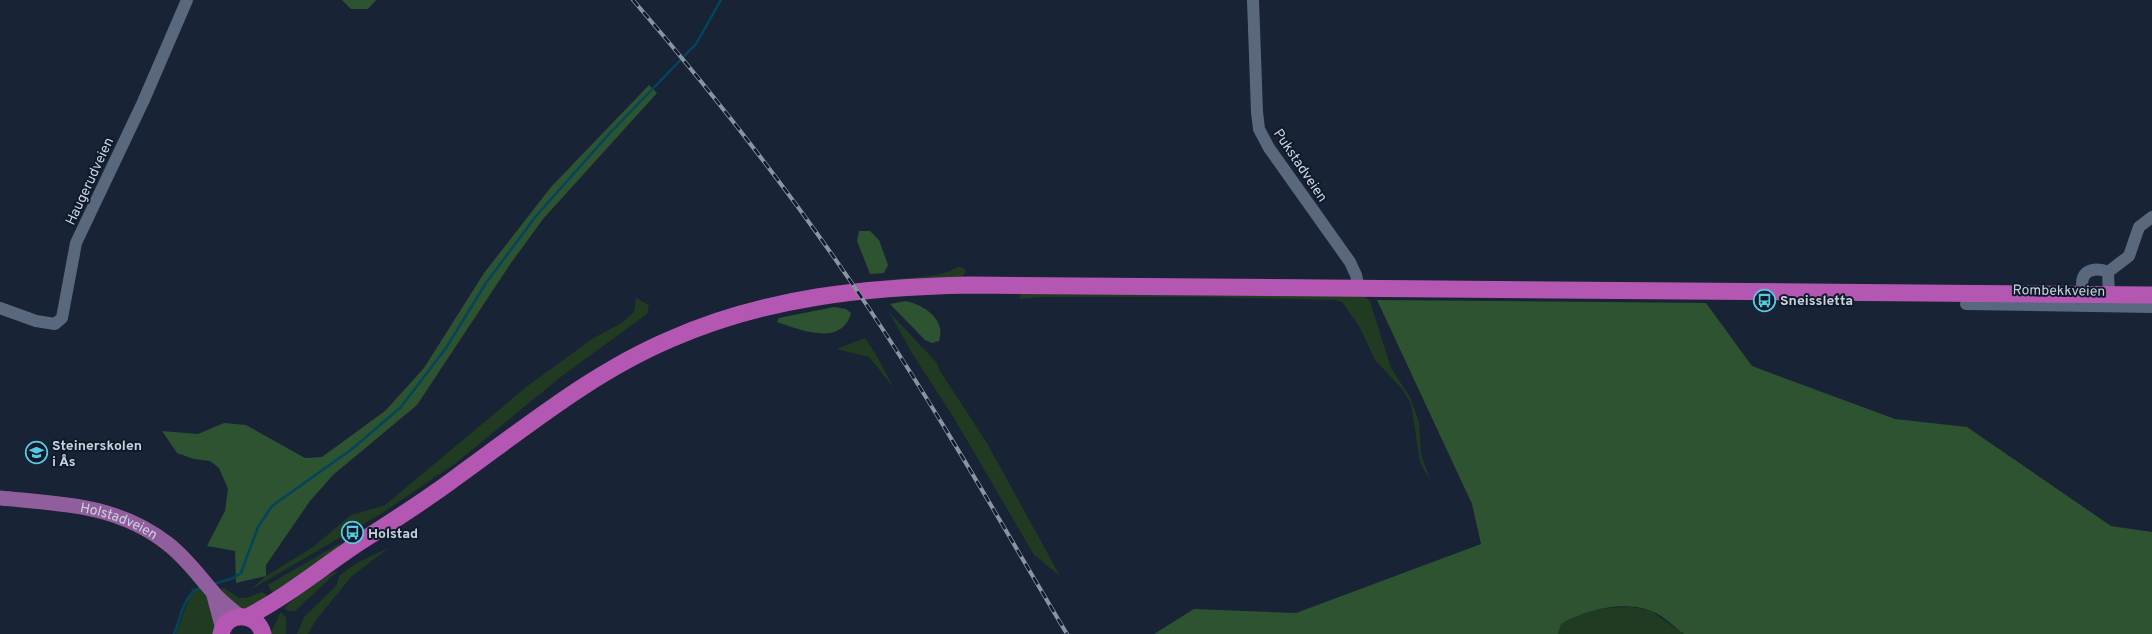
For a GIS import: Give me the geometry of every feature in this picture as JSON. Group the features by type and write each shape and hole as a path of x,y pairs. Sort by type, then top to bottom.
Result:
{"highway":[{"path":"222,631 227,622 243,617 287,595 342,554 433,494 540,416 622,363 669,339 737,314 786,302 829,294 892,288 970,285 2152,295"},
{"path":"243,617 254,620 263,633 287,595"}],"main road":[{"name":"Holstadveien","path":"0,498 71,504 94,508 116,515 160,538 193,568 213,592 243,617"},
{"name":"Holstadveien","path":"213,592 222,631"}],"street":[{"name":"Haugerudveien","path":"0,308 47,324 55,324 62,318 76,243 143,102 187,0"},
{"name":"Pukstadveien","path":"1253,0 1256,106 1259,129 1276,159 1350,262 1356,275 1359,288"},
{"path":"2108,272 2129,256 2139,226 2152,217"},
{"path":"2082,284 2083,278 2088,272 2098,268 2108,272"},
{"path":"2108,272 2109,295"},
{"name":"Rombekkveien","path":"1966,304 2152,307"}],"green space":[{"path":"342,0 376,0 368,9 351,9"},
{"path":"649,85 657,93 543,219 511,263 417,405 333,475 310,501 266,565 266,576 236,583 235,551 207,546 225,511 228,489 219,468 210,461 194,459 177,453 162,431 198,434 224,423 246,425 305,458 322,457 385,411 424,368 484,273 551,187"},
{"path":"859,231 870,231 879,240 888,265 884,273 870,274 857,241"},
{"path":"958,267 964,268 966,271 961,279 882,281 931,276"},
{"path":"1021,294 1364,296 1370,301 1391,368 1410,397 1419,422 1421,454 1430,480 1420,462 1411,404 1403,390 1375,360 1359,326 1342,302 1334,300 1206,297 1041,297 1019,299"},
{"path":"636,298 649,305 647,314 562,376 456,463 379,515 250,590 266,576 313,547 351,515 385,505 526,387 592,339 623,322 634,312"},
{"path":"1377,300 1706,303 1752,366 1895,419 1967,427 2111,526 2152,532 2152,634 1684,634 1664,618 1651,611 1628,606 1604,608 1571,619 1561,624 1558,634 1154,634 1194,609 1296,613 1481,544 1472,504"},
{"path":"906,301 922,307 935,318 940,330 939,341 932,343 925,340 890,304"},
{"path":"834,307 846,309 851,313 846,323 839,330 830,333 808,332 777,322 779,318"},
{"path":"889,312 937,363 940,371 987,443 1060,576 1034,555 954,418 912,353"},
{"path":"865,338 894,388 869,357 836,349"},
{"path":"342,542 332,554 281,589 272,592 268,585"},
{"path":"390,547 352,576 316,620 308,634 297,634 304,617 336,586 339,576 355,564"},
{"path":"339,570 295,611 289,611 284,608 315,581"},
{"path":"224,588 239,598 246,598 262,592 268,596 243,610 219,590"},
{"path":"192,589 201,589 207,599 214,617 214,634 176,634"},
{"path":"1632,607 1651,611 1684,634 1558,634 1560,624 1587,612 1603,609"},
{"path":"281,612 286,618 286,634 270,634"}],"waterway":[{"path":"213,584 231,579 241,573 258,527 272,506 352,449 401,407 446,348 486,283 536,216 609,134 696,44 721,0"},
{"path":"174,634 187,600 196,590 202,587"}],"railway":[{"path":"633,0 726,113 786,191 843,270 921,390 1067,634"}],"place":[{"name":"Sneissletta","path":"1765,300"},
{"name":"Steinerskolen i Ås","path":"37,453"},
{"name":"Holstad","path":"353,533"}]}
